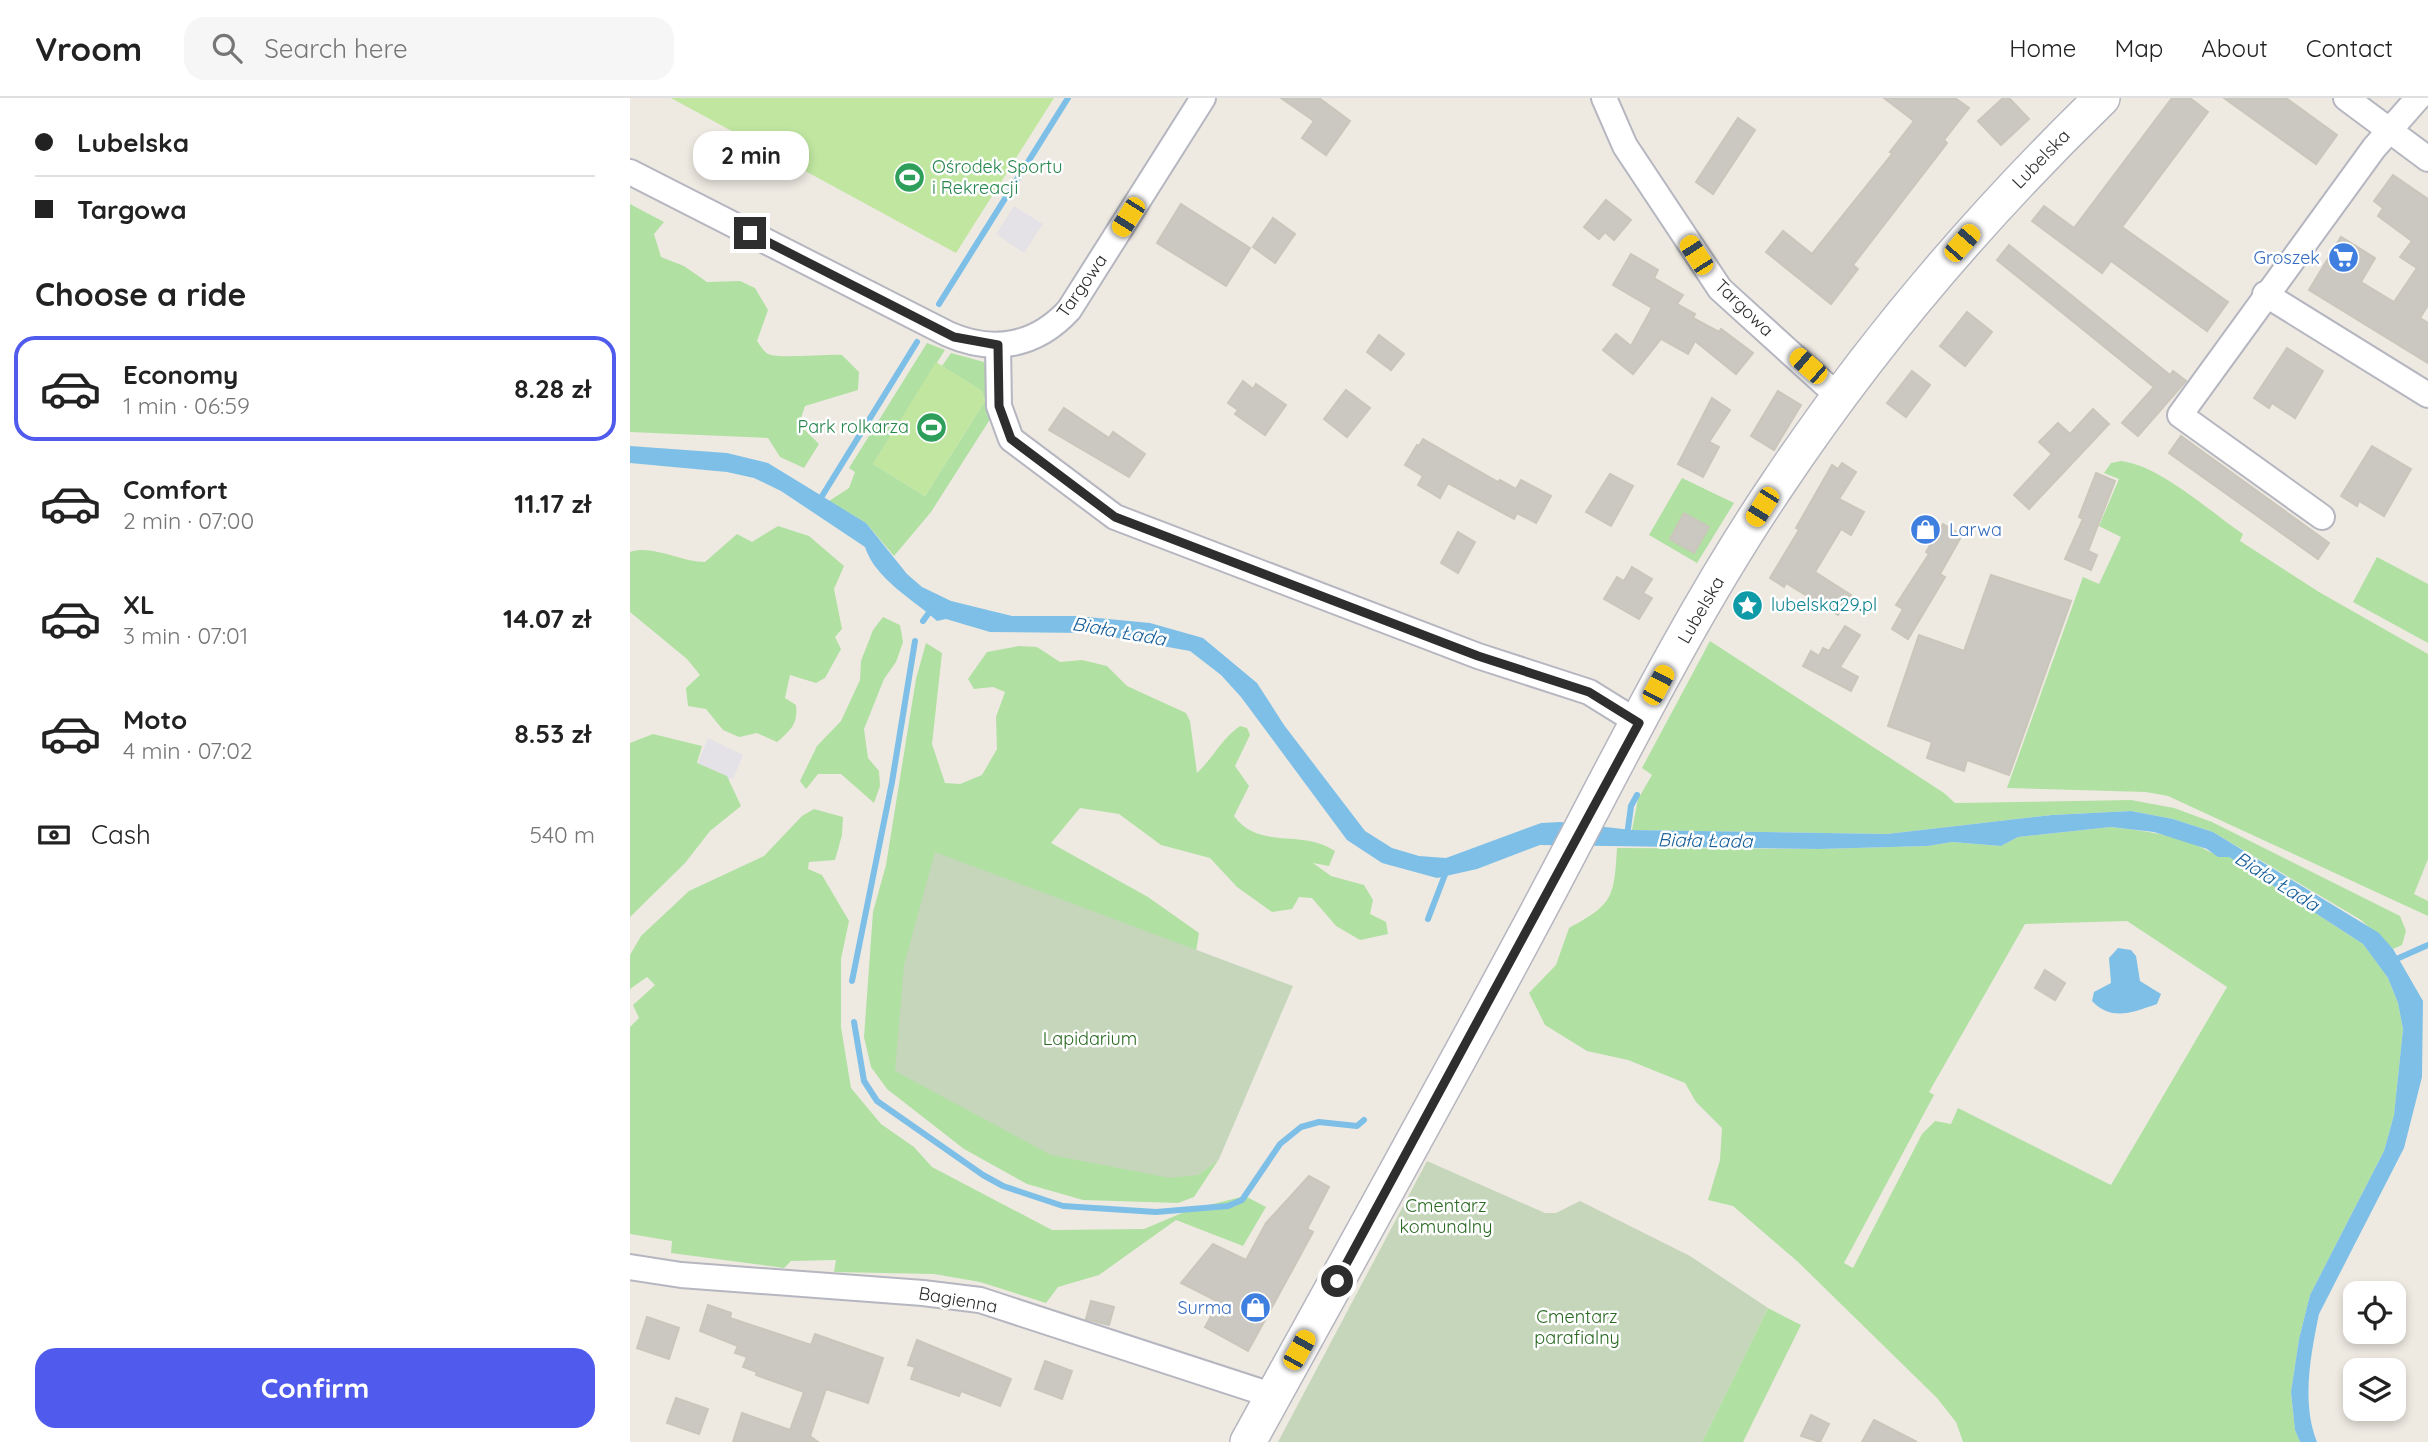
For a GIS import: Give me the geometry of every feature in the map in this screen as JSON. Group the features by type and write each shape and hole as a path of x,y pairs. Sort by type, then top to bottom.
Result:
{"street":[{"name":"Targowa","path":"630,172 948,334 971,342 998,345 1019,343 1045,332 1069,310 1203,98"},
{"name":"Targowa","path":"1604,98 1625,146 1713,280 1838,396"},
{"name":"Lubelska","path":"1248,1442 1737,547 1838,396 1972,231 2102,98"},
{"path":"2346,98 2428,159"},
{"path":"2322,517 2180,415 2374,148 2418,98"},
{"path":"2265,295 2428,395"},
{"path":"998,345 999,406 1011,439 1115,517 1478,656 1589,692 1639,723"},
{"name":"Bagienna","path":"630,1267 681,1275 923,1293 980,1300 1274,1396"}],"shaded area":[{"path":"1014,206 1043,224 1024,253 996,234"},
{"path":"708,738 743,755 733,779 730,778 726,787 694,773"}],"green space":[{"name":"Ośrodek Sportu i Rekreacji","path":"671,98 1054,98 956,253"},
{"path":"630,204 664,222 654,234 661,257 684,266 707,282 740,281 755,288 768,310 757,341 766,353 782,356 842,355 859,372 858,390 805,406 799,424 819,444 804,468 780,457 768,438 630,432"},
{"path":"927,343 945,350 873,464 925,496 985,401 982,391 942,366 951,353 984,362 990,379 994,413 931,512 894,556 866,523 829,501 849,488 855,472 849,468"},
{"name":"Park rolkarza","path":"936,362 982,391 985,401 925,496 873,464"},
{"path":"2121,461 2152,471 2168,480 2243,534 2240,541 2319,592 2428,654 2428,859 2414,894 2428,901 2428,916 2168,796 2146,792 2007,788 2083,577 2099,584 2121,537 2099,526 2119,479 2104,473 2111,463"},
{"path":"1682,478 1734,503 1697,563 1649,535"},
{"path":"778,526 809,536 844,566 834,589 842,629 835,637 841,649 825,678 816,683 790,675 785,698 796,705 796,717 790,730 777,742 757,733 739,737 723,730 706,709 688,706 686,688 700,675 687,659 630,612 630,552 648,550 705,562 737,534 752,542"},
{"path":"2377,557 2428,584 2428,643 2353,602"},
{"path":"883,617 900,625 903,642 896,662 884,679 864,729 868,758 879,771 880,786 874,803 841,774 818,774 806,789 800,781 817,746 841,721 860,680 861,661 873,630"},
{"path":"1710,641 1944,793 1955,803 2131,800 2174,808 2212,822 2400,916 2406,931 2402,945 2393,949 2361,920 2213,832 2173,819 2131,811 2052,815 1887,834 1632,830 1638,799 1652,775 1642,768"},
{"path":"926,643 942,653 932,744 945,783 960,784 982,775 997,749 996,717 1005,692 993,687 974,689 968,679 987,652 1019,646 1037,647 1060,662 1082,660 1107,666 1127,686 1186,713 1190,721 1197,773 1233,731 1240,726 1247,728 1250,735 1235,766 1249,786 1234,816 1244,827 1256,833 1309,841 1335,851 1329,866 1313,863 1331,876 1364,885 1373,900 1370,914 1386,922 1388,934 1360,940 1336,926 1312,898 1299,897 1292,909 1272,912 1237,887 1210,858 1161,845 1119,814 1080,808 1051,843 1148,897 1199,933 1196,951 935,853 1198,1175 1219,1159 1194,1197 1178,1203 1083,1200 1027,1184 964,1149 887,1089 871,1067 864,1037 873,912 886,865 916,679"},
{"path":"653,734 702,746 697,763 727,776 741,806 710,831 685,863 630,917 630,743"},
{"path":"814,809 843,817 842,835 835,860 809,862 808,869 822,875 849,921 841,959 841,1027 851,1088 881,1124 914,1147 932,1167 1052,1230 1144,1229 1189,1210 1245,1196 1266,1207 1243,1246 1176,1220 1099,1275 1058,1287 1046,1303 980,1282 934,1274 834,1272 836,1260 791,1261 784,1268 671,1253 672,1241 630,1234 630,1027 639,1018 633,1005 655,985 647,977 630,989 630,955 641,936 689,891 764,856 802,816"},
{"path":"2111,827 2169,836 2229,857 2363,944 2388,978 2398,1003 2403,1029 2394,1115 2384,1151 2310,1295 2299,1339 2291,1392 2295,1430 2300,1442 1963,1442 1956,1422 1937,1398 1797,1261 1733,1206 1708,1200 1720,1160 1722,1128 1696,1102 1685,1083 1628,1060 1587,1051 1545,1025 1529,993 1556,965 1569,928 1595,912 1608,898 1614,878 1617,848 1819,849 1928,846 1952,842 2001,846 2018,837","holes":["2127,921 2227,987 2111,1185 1958,1108 1951,1124 1935,1121 1922,1134 1853,1268 1844,1263 1934,1095 1929,1092 2025,924"]},
{"name":"Lapidarium","path":"935,852 1293,986 1219,1159 1198,1175 1170,1178 1051,1155 895,1071 904,965"},
{"name":"Cmentarz parafialny","path":"1427,1161 1545,1213 1556,1213 1580,1201 1690,1256 1768,1308 1702,1442 1278,1442"},
{"path":"1768,1308 1801,1325 1743,1442 1702,1442"}],"water":[{"name":"Biała Łada","path":"630,446 727,453 768,463 866,523 907,574 922,587 951,601 1012,616 1077,616 1150,623 1203,638 1257,683 1284,725 1365,831 1392,848 1419,856 1446,858 1541,823 1560,822 1632,830 1887,834 2052,815 2131,811 2173,819 2213,832 2379,933 2393,949 2423,1001 2422,1077 2404,1148 2319,1314 2308,1395 2317,1442 2300,1442 2295,1430 2291,1392 2299,1339 2310,1295 2384,1151 2394,1115 2403,1029 2398,1003 2388,978 2363,944 2229,857 2218,857 2207,849 2154,832 2111,827 2018,837 2001,846 1952,842 1928,846 1819,849 1540,845 1477,869 1437,878 1382,863 1347,840 1241,697 1221,675 1190,651 1090,633 990,632 946,619 937,621 886,579 870,559 865,547 781,491 754,478 727,472 630,463"},
{"path":"2118,948 2131,950 2136,956 2140,981 2161,994 2157,1004 2131,1012 2115,1013 2092,1001 2094,992 2111,983 2109,958"}],"building":[{"path":"1281,98 1319,98 1350,121 1326,155 1302,138 1314,121"},
{"path":"1884,98 1955,98 1969,108 1944,140 1947,143 1853,265 1858,269 1831,304 1766,252 1783,231 1812,254 1893,153 1890,152 1914,121"},
{"path":"2003,98 2009,98 2029,119 2001,145 1978,121"},
{"path":"2172,98 2190,98 2208,112 2122,227 2228,302 2207,331 2111,261 2102,273 2032,221 2044,206 2074,228"},
{"path":"2224,98 2286,98 2337,135 2316,164"},
{"path":"1738,118 1755,130 1713,194 1696,182"},
{"path":"2393,175 2428,199 2428,305 2420,318 2428,323 2428,363 2309,290 2341,237 2375,258 2361,282 2394,302 2417,268 2400,257 2412,241 2378,216 2383,208 2374,201"},
{"path":"1606,200 1631,220 1614,240 1605,232 1599,239 1584,227"},
{"path":"1181,204 1250,248 1226,286 1157,243"},
{"path":"1273,218 1295,234 1275,263 1253,247"},
{"path":"2009,245 2170,375 2173,371 2186,381 2138,436 2122,423 2154,387 1997,260"},
{"path":"1631,254 1658,270 1654,278 1683,295 1677,304 1695,314 1693,318 1719,332 1721,329 1753,353 1736,374 1695,341 1688,354 1661,339 1633,374 1603,350 1616,334 1631,346 1652,308 1613,285"},
{"path":"1967,312 1992,332 1965,366 1940,346"},
{"path":"1379,335 1404,354 1391,370 1367,352"},
{"path":"2287,348 2323,371 2295,418 2272,403 2269,408 2254,398"},
{"path":"1912,371 1930,385 1906,417 1887,403"},
{"path":"1243,381 1253,389 1256,384 1286,405 1265,435 1235,414 1238,410 1228,403"},
{"path":"1346,390 1370,408 1347,437 1324,419"},
{"path":"1778,391 1801,405 1774,450 1751,436"},
{"path":"1712,398 1730,410 1709,442 1719,447 1703,477 1678,464"},
{"path":"1064,408 1109,438 1113,432 1145,454 1129,477 1049,430"},
{"path":"2093,409 2109,424 2029,509 2014,495 2052,454 2039,442 2058,423 2070,434"},
{"path":"2181,436 2329,543 2318,559 2169,453"},
{"path":"1423,439 1498,482 1500,480 1516,489 1521,480 1551,496 1536,523 1517,513 1514,519 1448,483 1440,498 1418,485 1423,476 1405,465"},
{"path":"2372,446 2411,469 2384,516 2359,501 2357,506 2341,496"},
{"path":"1842,463 1856,472 1839,499 1864,512 1851,535 1841,529 1815,572 1851,595 1838,615 1786,583 1784,587 1770,578 1799,530 1796,528 1832,465 1838,469"},
{"path":"2096,473 2115,481 2088,551 2097,555 2091,570 2065,559 2083,519 2079,517"},
{"path":"1610,474 1633,486 1611,526 1586,512"},
{"path":"1684,513 1709,527 1694,553 1670,539"},
{"path":"1943,524 1962,535 1940,574 1945,577 1908,639 1892,629 1903,609 1896,605 1929,554 1926,552"},
{"path":"1458,532 1475,542 1458,573 1441,563"},
{"path":"1632,567 1652,579 1643,593 1652,598 1639,619 1604,599 1617,577 1624,581"},
{"path":"1991,575 2071,601 2009,775 1967,760 1964,771 1927,758 1932,742 1888,726 1919,635 1964,651"},
{"path":"1845,626 1860,635 1840,667 1858,677 1851,691 1803,666 1811,651 1819,656 1823,648 1829,651"},
{"path":"2045,970 2065,983 2055,1000 2035,988"},
{"path":"1309,1176 1329,1187 1307,1229 1313,1232 1248,1351 1205,1327 1219,1302 1181,1283 1213,1244 1246,1260 1266,1223"},
{"path":"1091,1301 1114,1307 1109,1325 1086,1319"},
{"path":"708,1305 731,1313 730,1318 811,1345 815,1334 883,1358 868,1403 826,1389 810,1436 818,1442 733,1442 742,1413 790,1430 804,1392 756,1375 757,1372 743,1367 747,1357 735,1353 738,1346 700,1331"},
{"path":"647,1317 679,1328 669,1359 637,1348"},
{"path":"917,1340 1011,1379 1000,1406 961,1391 959,1396 911,1379 915,1367 908,1365"},
{"path":"1045,1361 1072,1371 1062,1399 1035,1389"},
{"path":"676,1398 708,1409 699,1434 667,1423"},
{"path":"1811,1415 1829,1424 1820,1442 1801,1436"},
{"path":"1874,1420 1917,1442 1862,1442"}],"waterway":[{"path":"939,304 1068,98"},
{"path":"819,501 917,342"},
{"path":"923,621 933,607"},
{"path":"852,981 892,782 915,641"},
{"path":"1627,836 1631,806 1637,795"},
{"path":"1428,919 1446,872"},
{"path":"2392,961 2428,945"},
{"path":"854,1022 864,1081 877,1101 983,1175 1003,1186 1063,1206 1156,1212 1228,1206 1242,1200 1280,1144 1301,1127 1319,1122 1357,1126 1364,1120"}],"place":[{"name":"Ośrodek Sportu i Rekreacji","path":"909,177"},
{"name":"Groszek","path":"2343,258"},
{"name":"Park rolkarza","path":"932,427"},
{"name":"Larwa","path":"1926,530"},
{"name":"lubelska29.pl","path":"1748,605"},
{"name":"Surma","path":"1255,1308"}],"route":[{"path":"750,233 954,337 985,345 998,345 999,406 1005,429 1011,439 1018,447 1115,517 1478,656 1589,692 1639,723 1337,1281"}],"park label":[{"name":"Cmentarz komunalny","path":"1446,1216"}]}
